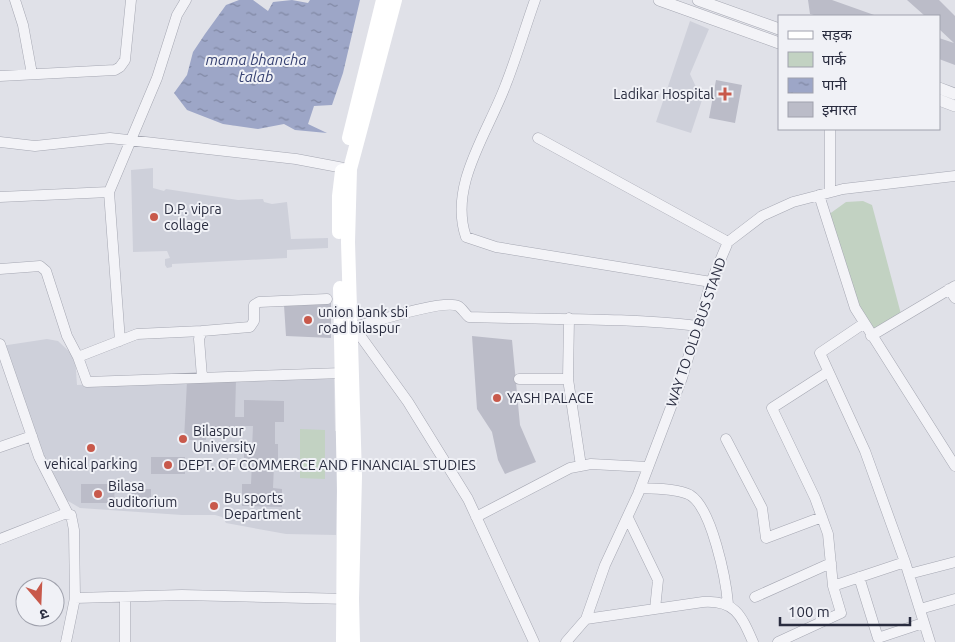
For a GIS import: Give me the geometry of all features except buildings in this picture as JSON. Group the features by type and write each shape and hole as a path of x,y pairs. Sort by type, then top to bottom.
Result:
{"main road":[{"path":"353,642 347,599 339,196 383,0"},
{"path":"342,642 347,599 355,476 353,325 346,168 395,0"}],"street":[{"path":"15,0 24,25 32,74"},
{"path":"0,76 120,67 125,60 131,0"},
{"path":"120,341 109,192 129,140 157,78 177,15 186,0"},
{"path":"535,0 506,85 474,156 461,212 466,236 496,247 711,282"},
{"path":"659,0 778,43"},
{"path":"698,0 778,29"},
{"path":"940,88 955,94"},
{"path":"940,100 955,106"},
{"path":"830,130 830,192"},
{"path":"0,142 35,146 110,138 243,152 346,168"},
{"path":"538,138 728,242"},
{"name":"WAY TO OLD BUS STAND","path":"566,642 586,619 605,565 628,518 682,378 711,282 728,242 762,216 793,202 830,192 886,183 955,176"},
{"path":"0,198 109,192"},
{"path":"819,195 844,279 863,324 955,466"},
{"path":"0,269 44,268 66,336 78,357 84,379 90,383 202,377 342,374"},
{"path":"871,336 953,291"},
{"path":"78,357 137,334 250,327 254,321 254,305 259,302 327,298"},
{"path":"534,642 468,500 408,402 353,325 434,306 452,304 460,307 469,317 527,320 569,318 653,321 698,326"},
{"path":"569,318 568,379 581,466"},
{"path":"863,324 820,353 865,451 906,562 930,642"},
{"path":"202,331 198,339 202,377"},
{"path":"0,344 39,457 68,514 72,518 74,530 75,598 66,642"},
{"path":"778,642 841,613 832,586 828,534 772,408 828,372"},
{"path":"519,379 568,379"},
{"path":"0,447 32,436"},
{"path":"726,439 762,508 766,538 822,517"},
{"path":"476,517 570,468 614,464 648,467"},
{"path":"640,488 682,492 689,494 698,502 707,518 724,578 728,604 744,622 753,642"},
{"path":"0,540 68,514"},
{"path":"628,518 658,580 655,608"},
{"path":"832,586 906,562"},
{"path":"910,574 955,562"},
{"path":"755,597 831,564"},
{"path":"859,577 878,638 923,623"},
{"path":"75,598 182,595 347,599"},
{"path":"125,598 125,642"},
{"path":"920,609 955,599"},
{"path":"586,619 716,601 728,604"}],"shaded area":[{"path":"690,21 709,29 690,74 702,100 691,133 656,122"},
{"path":"153,168 153,188 164,191 166,189 238,200 263,199 264,202 272,204 287,202 291,239 328,238 328,248 287,250 287,258 172,264 172,267 167,268 165,259 170,258 167,251 133,252 131,170"},
{"name":"Bilaspur University","path":"47,339 58,341 75,357 77,385 334,374 335,431 338,431 336,535 286,534 226,523 222,517 215,515 182,515 80,508 63,498 44,467 1,346"}],"green space":[{"path":"863,201 872,205 901,314 871,330 863,324 828,215 846,202"},
{"path":"300,429 325,430 325,479 300,478"}],"water":[{"name":"mama bhancha talab","path":"239,0 253,0 268,11 273,2 292,0 308,3 310,0 360,0 343,73 332,105 314,106 308,124 327,133 295,130 284,124 258,129 223,124 187,110 174,93 187,75 193,52 205,34 226,5"}],"place":[{"name":"Ladikar Hospital","path":"725,94"},
{"name":"D.P. vipra collage","path":"154,217"},
{"name":"union bank sbi road bilaspur","path":"308,320"},
{"name":"YASH PALACE","path":"497,398"},
{"name":"Bilaspur University","path":"183,439"},
{"name":"vehical parking","path":"91,448"},
{"name":"DEPT. OF COMMERCE AND FINANCIAL STUDIES","path":"168,465"},
{"name":"Bilasa auditorium","path":"98,494"},
{"name":"Bu sports Department","path":"214,506"}]}
